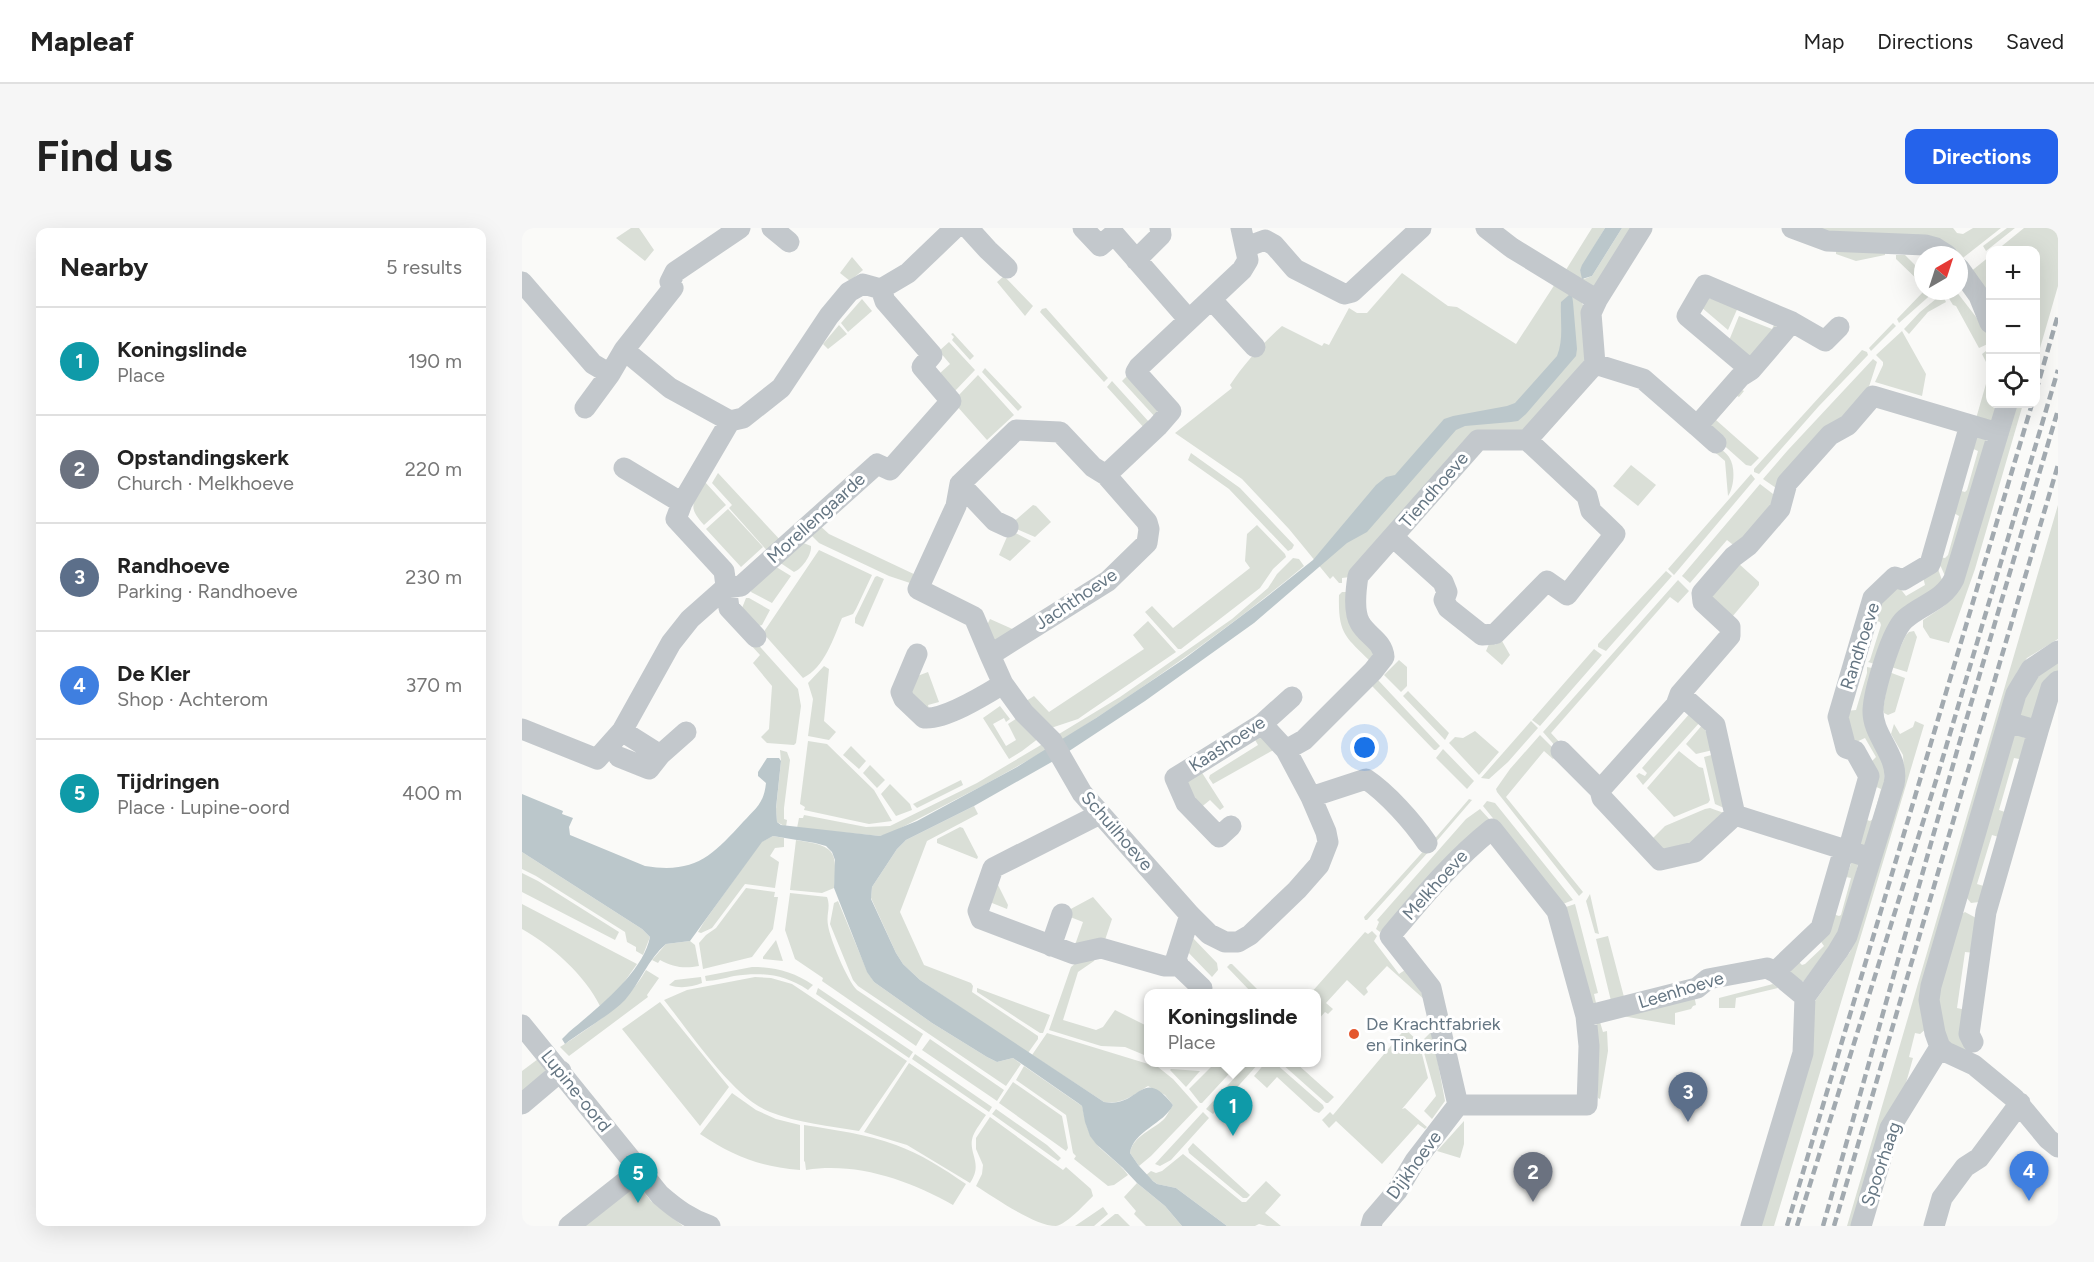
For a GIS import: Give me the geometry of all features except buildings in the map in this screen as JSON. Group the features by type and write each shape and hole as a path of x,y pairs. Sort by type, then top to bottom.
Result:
{"street":[{"path":"585,408 624,350 673,288 670,282 675,272 740,228"},
{"path":"772,228 789,242"},
{"path":"624,350 670,388 730,421 743,418 781,388 829,316 849,292 863,284 881,289 908,273 955,228"},
{"path":"968,228 1007,268"},
{"path":"1083,228 1100,246 1114,234 1189,320"},
{"path":"1136,260 1161,235 1160,228"},
{"path":"1106,475 1171,411 1136,372 1242,270 1248,260 1243,238 1266,240 1274,245 1295,269 1344,294 1352,292 1421,228"},
{"path":"1486,228 1512,248 1597,300"},
{"path":"1393,537 1443,582 1447,592 1444,600 1448,608 1482,635 1495,634 1547,581 1567,595 1615,534 1591,511 1587,496 1527,440 1595,364 1591,313 1642,228"},
{"path":"1792,228 1827,241 1914,250"},
{"path":"1968,281 1979,296 1986,313"},
{"path":"522,282 593,364 610,374"},
{"path":"1750,370 1687,316 1706,285 1792,322 1825,341 1839,327"},
{"name":"Morellengaarde","path":"725,588 741,586 877,464 890,470 951,401 922,367 932,355 885,301 881,289"},
{"path":"1211,299 1255,347"},
{"path":"1967,300 1986,318"},
{"path":"1697,426 1792,322"},
{"path":"1595,364 1642,379 1716,443"},
{"path":"1600,790 1676,705 1680,694 1731,633 1727,623 1703,602 1702,593 1780,509 1787,483 1830,435 1848,425 1874,396 1998,434"},
{"name":"Randhoeve","path":"1805,997 1847,936 1895,775 1892,757 1876,728 1873,714 1875,698 1890,645 1902,622 1941,597 1954,579 2006,408"},
{"path":"730,421 681,503 676,519 724,571 729,608 756,637"},
{"name":"Randhoeve","path":"1775,972 1821,928 1842,856 1850,844 1869,776 1855,751 1846,748 1838,717 1873,598 1895,577 1903,580 1930,564 1970,425"},
{"name":"Jachthoeve","path":"960,484 1016,430 1060,432 1093,467 1106,475 1147,522 1149,529 1147,543 1108,581 990,655"},
{"name":"Tiendhoeve","path":"1286,750 1304,740 1384,657 1383,650 1360,624 1356,588 1358,576 1478,440 1527,440"},
{"path":"624,468 681,503"},
{"path":"960,484 995,521 1008,527"},
{"path":"917,654 901,692 904,699 924,718 939,716 975,702 1003,684 974,616 918,589 956,506 960,484"},
{"path":"522,729 597,759 622,731 671,643 690,619 725,588"},
{"path":"2058,651 2037,663 2025,676 2016,694 1930,993 1934,1029 1940,1047 1974,1065 2019,1103 2058,1147"},
{"path":"1973,1042 1969,1034 1986,912 2051,688 2058,681"},
{"name":"Schuilhoeve","path":"1003,684 1024,712 1052,741 1082,794 1190,915 1209,934 1225,942 1238,942 1250,935 1297,890 1319,865 1328,842 1311,797 1286,750 1262,724"},
{"path":"1680,694 1715,725 1735,815"},
{"name":"Kaashoeve","path":"1231,826 1219,837 1186,803 1175,778 1262,724 1292,697"},
{"path":"2008,722 2038,731"},
{"path":"622,731 659,767"},
{"path":"659,767 686,732"},
{"path":"1561,751 1600,790 1602,798 1660,860 1695,852 1735,815"},
{"path":"619,757 659,767"},
{"path":"1311,797 1366,779 1375,785 1428,843"},
{"path":"1100,814 993,868 978,911 981,919 1074,954 1101,948 1164,966 1179,966"},
{"path":"1735,815 1871,858"},
{"name":"Melkhoeve","path":"1492,829 1557,911 1586,1016 1589,1046 1587,1105 1458,1105 1431,988 1390,936 1466,850 1492,829"},
{"path":"1955,903 1986,912"},
{"path":"1051,946 1062,914"},
{"path":"1190,915 1176,958 1179,966 1202,988"},
{"name":"Leenhoeve","path":"1586,1016 1697,988 1708,979 1767,968 1775,972"},
{"path":"1751,1226 1804,1050 1805,997 1775,972"},
{"name":"Lupine-oord","path":"522,1025 660,1195 678,1211 710,1226"},
{"name":"Spoorhaag","path":"1861,1226 1890,1128 1940,1047"},
{"path":"522,1104 561,1071"},
{"path":"1934,1226 1942,1198 1965,1167 1979,1158 2019,1103"},
{"name":"Dijkhoeve","path":"1371,1226 1373,1219 1397,1191 1414,1161 1458,1105"},
{"path":"569,1226 640,1170"}],"shaded area":[{"path":"631,228 639,228 654,250 645,261 616,238"},
{"path":"1592,228 1605,228 1580,270 1584,279 1592,276 1622,228 1635,228 1596,288 1564,273"},
{"path":"1605,228 1622,228 1592,276 1582,279 1580,270 1582,265"},
{"path":"1809,228 1953,228 1957,233 1963,234 1973,228 2001,228 1968,254 1968,246 1914,247"},
{"path":"2007,228 2015,228 1992,246 1986,246 1986,251 1983,246"},
{"path":"2024,228 2058,228 2058,286 2040,348 2040,246 2002,246"},
{"path":"1836,249 1885,251 1885,255 1856,261 1836,254"},
{"path":"1896,255 1905,255 1914,264 1914,276 1896,259"},
{"path":"852,257 863,270 850,281 840,273"},
{"path":"1986,259 1986,300 1969,273"},
{"path":"1402,273 1448,306 1457,307 1516,344 1555,284 1581,300 1590,354 1526,431 1485,436 1350,577 1342,578 1342,583 1339,583 1333,576 1330,579 1289,529 1242,479 1175,433 1232,388 1230,385 1248,361 1282,326 1322,346 1324,343 1329,345 1349,308 1357,313 1367,313"},
{"path":"1004,276 1033,306 1025,316 997,282"},
{"path":"1572,295 1573,302 1576,356 1518,421 1465,426 1456,430 1367,532 1347,543 1254,623 1145,701 1057,759 974,806 906,840 897,849 872,887 871,899 896,953 903,964 920,980 1104,1102 1125,1100 1147,1088 1154,1088 1162,1093 1173,1105 1169,1112 1137,1139 1130,1153 1153,1181 1176,1188 1227,1226 1182,1226 1165,1206 1096,1144 1090,1136 1082,1106 1013,1058 997,1062 987,1057 932,1023 874,982 867,972 834,888 835,860 832,852 826,846 773,836 762,842 690,941 666,944 654,957 625,1000 565,1044 562,1039 628,977 646,950 650,937 642,929 522,852 522,794 563,811 562,814 573,818 569,827 570,835 645,866 662,868 690,865 701,860 732,834 761,800 766,783 758,776 758,772 767,758 779,758 781,761 776,808 777,822 781,825 880,836 917,821 1017,767 1096,718 1184,659 1264,599 1313,560 1376,485 1386,477 1395,475 1444,419 1515,403 1557,356 1561,336 1561,302"},
{"path":"1703,297 1739,305 1728,330 1701,307"},
{"path":"862,299 872,311 848,332 841,323"},
{"path":"1915,300 1925,300 1899,323 1897,319"},
{"path":"1935,300 1946,302 1928,312 1909,334 1904,329"},
{"path":"1950,300 1963,300 1986,330 1986,345 1979,348 1956,306"},
{"path":"1046,308 1108,378 1104,382 1040,312"},
{"path":"1739,316 1772,329 1775,323 1779,322 1752,360 1728,343"},
{"path":"1893,323 1896,326 1871,351 1869,348"},
{"path":"839,325 847,334 828,349 823,344"},
{"path":"1902,331 1926,374 1922,396 1875,382 1883,365 1876,355"},
{"path":"953,333 974,356 970,360 952,340 954,337 951,334"},
{"path":"949,342 975,370 954,392 939,374 950,364 939,351"},
{"path":"1862,350 1868,355 1759,474 1754,472 1754,469"},
{"path":"1873,359 1877,362 1865,399 1776,488 1763,479 1788,450"},
{"path":"985,368 1022,407 1018,411 982,372"},
{"path":"1130,373 1158,405 1156,418 1122,381"},
{"path":"978,375 1014,415 987,440 956,405 958,396"},
{"path":"1112,381 1149,422 1146,430 1107,387"},
{"path":"1986,384 1986,408 1999,408 1995,420 1975,422"},
{"path":"1742,390 1744,391 1739,397 1737,396 1716,420 1759,458 1751,466 1746,465 1710,433 1710,420"},
{"path":"2013,408 2022,408 1975,569 1949,643 1930,638 1923,627 1923,620 1954,596"},
{"path":"1973,437 1987,439 1945,576 1936,561 1939,557 1945,558 1948,555 1959,516 1952,512 1958,490 1965,492 1967,490 1978,451 1971,448"},
{"path":"1714,444 1728,455 1733,466 1733,483 1728,496 1725,461 1710,448"},
{"path":"1191,453 1240,488 1294,545 1292,549 1288,551 1229,489 1188,460"},
{"path":"1631,465 1656,485 1638,506 1613,486"},
{"path":"718,473 783,543 771,555 729,508 732,505 712,483"},
{"path":"1751,474 1755,479 1674,575 1668,569"},
{"path":"705,482 726,505 704,525 695,513 694,504"},
{"path":"1760,484 1777,497 1737,548 1727,540 1690,583 1682,576"},
{"path":"1033,505 1051,522 1035,537 1012,527 1011,524"},
{"path":"2058,505 2058,639 2027,658 2017,672 1940,932 1927,1028 1920,1034 1915,1033 1909,1057 1913,1058 1906,1083 1908,1088 1854,1226 1847,1226"},
{"path":"728,509 763,547 741,567 706,529"},
{"path":"818,524 829,534 918,576 913,584 889,576 819,543 811,535"},
{"path":"1257,525 1286,557 1273,569 1260,588 1178,649 1145,612 1152,606 1173,628 1250,568 1245,561 1247,534"},
{"path":"1010,530 1031,541 1010,561 999,555"},
{"path":"801,542 811,546 811,550 806,561 794,572 779,562"},
{"path":"819,550 872,575 853,614 842,618 823,660 803,678 763,633"},
{"path":"1293,558 1299,559 1304,566 1275,590 1184,658 1058,743 1054,737 1120,697 1232,619 1268,588 1277,574"},
{"path":"1738,563 1759,582 1759,585 1732,617 1712,601 1711,591"},
{"path":"773,565 791,576 772,603 751,592 752,587"},
{"path":"1938,569 1942,580 1878,665 1868,662 1881,625 1880,622 1874,620 1876,606 1899,587 1906,596 1925,585 1923,577"},
{"path":"1666,571 1672,576 1606,651 1598,647 1598,644"},
{"path":"877,576 884,579 863,627 855,623 855,618"},
{"path":"1678,580 1689,591 1678,603 1670,597 1551,733 1562,745 1557,748 1543,732"},
{"path":"1342,592 1349,592 1376,649 1371,662 1349,640 1342,626 1339,595"},
{"path":"746,598 770,610 762,625 759,626 742,608"},
{"path":"990,619 1019,632 994,643 987,625"},
{"path":"1148,621 1176,652 1078,719 1048,729 1023,703 1034,696 1049,712 1144,649 1133,635"},
{"path":"1914,631 1917,637 1907,672 1891,667 1906,635"},
{"path":"754,640 798,689 801,706 794,745 767,743 761,737 769,729 772,686 753,663 760,655 749,643"},
{"path":"1502,641 1510,655 1502,665 1486,651 1489,644 1493,642 1495,645"},
{"path":"1594,649 1602,655 1540,726 1532,720"},
{"path":"1399,660 1407,667 1407,686 1401,692 1384,675"},
{"path":"2058,662 2058,674 2034,720 2020,720 2023,700 2030,685"},
{"path":"824,666 829,669 824,721 836,732 829,740 808,736 813,699 808,683"},
{"path":"1867,667 1877,669 1885,786 1867,846 1857,847 1864,819 1870,821 1873,819 1881,789 1874,786 1870,763 1876,757 1865,738 1854,743 1846,711 1856,710"},
{"path":"928,672 939,702 928,705 930,713 905,691 912,678"},
{"path":"1889,672 1905,678 1895,712 1888,715 1883,710"},
{"path":"1378,680 1440,746 1436,750 1372,686"},
{"path":"1408,691 1449,733 1445,740 1403,696"},
{"path":"1000,706 1010,719 1006,722 1004,718 993,724 1006,746 1016,740 1008,724 1022,715 1039,738 1009,759 983,718"},
{"path":"1691,712 1701,721 1643,785 1636,776 1639,773 1645,776 1647,773 1642,768"},
{"path":"1531,721 1538,728 1508,762 1489,779 1481,778"},
{"path":"1915,721 1924,725 1774,1226 1759,1226 1815,1001 1850,952 1904,770 1903,755 1891,734 1894,724 1900,734 1913,727"},
{"path":"1703,724 1713,750 1696,754 1686,744"},
{"path":"1475,731 1499,752 1479,775 1449,743 1455,737 1463,738"},
{"path":"2013,732 2029,740 2024,760 2014,758 1999,810 2008,813 2002,838 1992,835 1977,884 1987,887 1979,902 1971,903 1966,897"},
{"path":"1259,733 1277,748 1213,784 1209,778 1210,775 1258,745 1254,738"},
{"path":"1540,735 1558,753 1553,759 1544,751 1506,797 1583,892 1579,896 1496,789"},
{"path":"808,741 827,744 874,790 892,821 869,824 804,810 805,807 800,804"},
{"path":"1046,742 1050,748 889,834 880,836 797,828 799,818 803,818 804,815 866,827 890,826 977,783"},
{"path":"851,746 866,761 859,769 843,755"},
{"path":"1443,749 1474,781 1467,789 1436,758"},
{"path":"780,750 787,752 790,760 784,808 786,827 777,822"},
{"path":"1679,751 1703,768 1710,800 1708,803 1674,817 1647,788"},
{"path":"1715,754 1724,808 1715,804 1704,757"},
{"path":"870,765 885,780 877,788 863,773"},
{"path":"1199,768 1224,807 1220,810 1210,800 1199,809 1183,781"},
{"path":"961,780 963,785 917,808 913,804"},
{"path":"890,784 910,804 912,810 896,816 881,794"},
{"path":"1469,799 1472,800 1435,843 1432,842"},
{"path":"1487,801 1495,803 1573,900 1563,904 1483,806"},
{"path":"974,806 978,814 927,841 900,912 924,965 971,983 972,992 1038,1036 1028,1053 920,980 903,964 871,898 872,887 897,849 906,840"},
{"path":"1710,808 1724,813 1694,846 1667,853 1652,839 1665,826"},
{"path":"1480,809 1491,821 1380,932 1376,929 1379,922 1377,920 1466,819"},
{"path":"960,827 963,828 977,859 937,843 937,839"},
{"path":"773,836 784,838 784,847 775,848 770,856 779,862 775,888 745,884 712,928 698,932 761,842"},
{"path":"796,840 819,845 831,852 835,865 834,888 822,893 790,890"},
{"path":"1428,846 1431,849 1365,920 1364,917"},
{"path":"522,852 642,929 650,937 643,955 627,942 625,932 522,869"},
{"path":"1859,860 1844,926 1804,981 1800,982 1787,968 1797,960 1802,965 1805,964 1824,946 1819,939 1833,914 1841,915 1851,878 1846,877 1844,871 1848,872 1851,864 1847,862"},
{"path":"522,873 619,932 615,940 522,892"},
{"path":"997,883 1008,905 1007,909 987,901"},
{"path":"746,888 775,892 774,897 778,897 773,929 752,957 703,969 699,943 716,928"},
{"path":"790,893 827,897 829,931 853,985 857,990 923,1034 916,1046 822,981 823,978 795,959 785,930"},
{"path":"1590,894 1599,934 1595,933 1586,901"},
{"path":"1093,897 1112,919 1105,940 1075,945 1083,922 1065,915 1067,911"},
{"path":"838,901 867,971 874,982 932,1023 987,1057 997,1062 1013,1058 1021,1064 1006,1086 858,986 853,980 830,924 834,903"},
{"path":"522,904 637,964 620,988 600,1006 586,983 566,962 544,943 522,929"},
{"path":"1575,904 1598,993 1594,994 1596,1003 1592,1005 1566,907"},
{"path":"1965,912 1978,919 1975,953 1965,952 1957,1008 1966,1010 1969,1046 1966,1055 1947,1045 1936,1001 1960,915"},
{"path":"1372,931 1377,936 1374,941 1399,974 1408,968 1426,1001 1387,966 1366,988 1368,992 1364,996 1347,980 1326,1003 1333,1009 1321,1016 1321,989 1314,989 1365,932 1368,934"},
{"path":"1191,936 1217,963 1218,970 1212,977 1185,949"},
{"path":"1608,936 1624,997 1611,1001 1596,939"},
{"path":"776,940 783,961 763,959 763,957"},
{"path":"690,941 695,945 699,966 679,967 660,960 658,963 652,960 666,944"},
{"path":"1096,954 1094,961 1078,972 1063,1020 1096,1030 1103,1027 1115,1010 1144,1024 1144,1055 1125,1047 1101,1046 1049,1030 1071,967 1082,958"},
{"path":"1232,964 1257,989 1248,989 1227,967"},
{"path":"752,967 784,971 813,985 808,990 790,980 763,974 706,981 705,976"},
{"path":"646,970 659,978 647,995 648,997 569,1056 560,1047 619,1004"},
{"path":"701,977 702,983 694,986 669,985 675,980"},
{"path":"755,977 771,978 792,984 907,1061 859,1131 792,1119 770,1112 756,1104 727,1079 664,1000 687,990"},
{"path":"1773,984 1778,988 1736,998 1735,1008 1719,1008 1719,998"},
{"path":"818,988 913,1052 909,1058 816,994"},
{"path":"977,988 1050,1015 1043,1033 977,992"},
{"path":"1694,995 1696,1005 1691,1009 1675,1013 1675,1025 1616,1015"},
{"path":"660,1002 729,1087 700,1126 622,1029"},
{"path":"1598,1022 1603,1032 1607,1031 1608,1051 1600,1099 1598,1098 1595,1027"},
{"path":"1405,1029 1419,1042 1428,1078 1402,1109 1405,1108 1427,1127 1425,1129 1418,1124 1382,1164 1336,1121 1329,1128 1322,1120 1330,1112 1333,1115"},
{"path":"1432,1031 1445,1101 1432,1119 1424,1111 1436,1096 1421,1042"},
{"path":"1047,1033 1144,1063 1144,1067 1158,1067 1173,1079 1198,1107 1139,1166 1130,1153 1132,1147 1139,1137 1165,1118 1173,1105 1165,1095 1148,1086 1122,1101 1104,1102 1032,1055"},
{"path":"930,1039 1004,1090 997,1101 922,1050"},
{"path":"915,1054 992,1107 989,1112 912,1059"},
{"path":"538,1059 547,1069 522,1097 522,1071"},
{"path":"909,1063 986,1115 973,1136 972,1148 976,1170 970,1183 907,1145 864,1132"},
{"path":"1024,1066 1082,1106 1092,1138 1128,1175 1114,1185 1108,1186 1074,1159 1076,1156 1073,1153 1066,1115 1016,1080"},
{"path":"1211,1067 1235,1067 1202,1103 1189,1089"},
{"path":"1244,1067 1255,1067 1213,1114 1206,1109"},
{"path":"1262,1067 1280,1067 1324,1108 1319,1113 1314,1111 1277,1077 1267,1088 1254,1076"},
{"path":"1286,1067 1300,1067 1334,1097 1326,1103"},
{"path":"1171,1069 1200,1071 1186,1087"},
{"path":"1013,1082 1062,1116 1068,1148 1066,1151 999,1103"},
{"path":"732,1093 756,1110 776,1119 800,1125 800,1170 747,1159 724,1149 700,1134"},
{"path":"996,1109 1047,1145 1061,1158 1058,1161 992,1114"},
{"path":"1203,1112 1209,1118 1171,1160 1160,1166 1155,1164"},
{"path":"990,1117 1063,1170 1066,1167 1091,1189 1093,1196 1070,1218 1056,1226 1026,1217 976,1186 982,1174 983,1165 976,1149 976,1138"},
{"path":"1464,1121 1464,1144 1460,1158 1437,1151"},
{"path":"804,1125 862,1135 896,1145 941,1167 966,1184 953,1205 918,1188 882,1175 844,1169 806,1170"},
{"path":"1193,1143 1250,1195 1243,1198 1189,1153 1188,1149"},
{"path":"1183,1154 1242,1202 1246,1202 1266,1181 1281,1195 1265,1213 1281,1226 1259,1224 1227,1226 1176,1188 1157,1184 1146,1175 1151,1171 1156,1173 1162,1171"},
{"path":"1137,1183 1165,1206 1182,1226 1146,1226 1134,1214 1136,1211 1124,1197"},
{"path":"637,1184 651,1201 683,1226 583,1226"},
{"path":"1103,1207 1108,1214 1094,1226 1075,1226"},
{"path":"1118,1214 1130,1226 1100,1226"}],"railway":[{"path":"2040,377 2058,315"},
{"path":"1797,1226 1938,774 2058,370"},
{"path":"1787,1226 2031,408"},
{"path":"1823,1226 1957,751 2058,410"},
{"path":"1834,1226 2058,465"}],"place":[{"name":"De Krachtfabriek en TinkerinQ","path":"1354,1034"},
{"name":"Randhoeve","path":"1688,1122"},
{"name":"Koningslinde","path":"1233,1136"},
{"name":"De Kler","path":"2029,1201"},
{"name":"Opstandingskerk","path":"1533,1202"},
{"name":"Tijdringen","path":"638,1203"}]}
